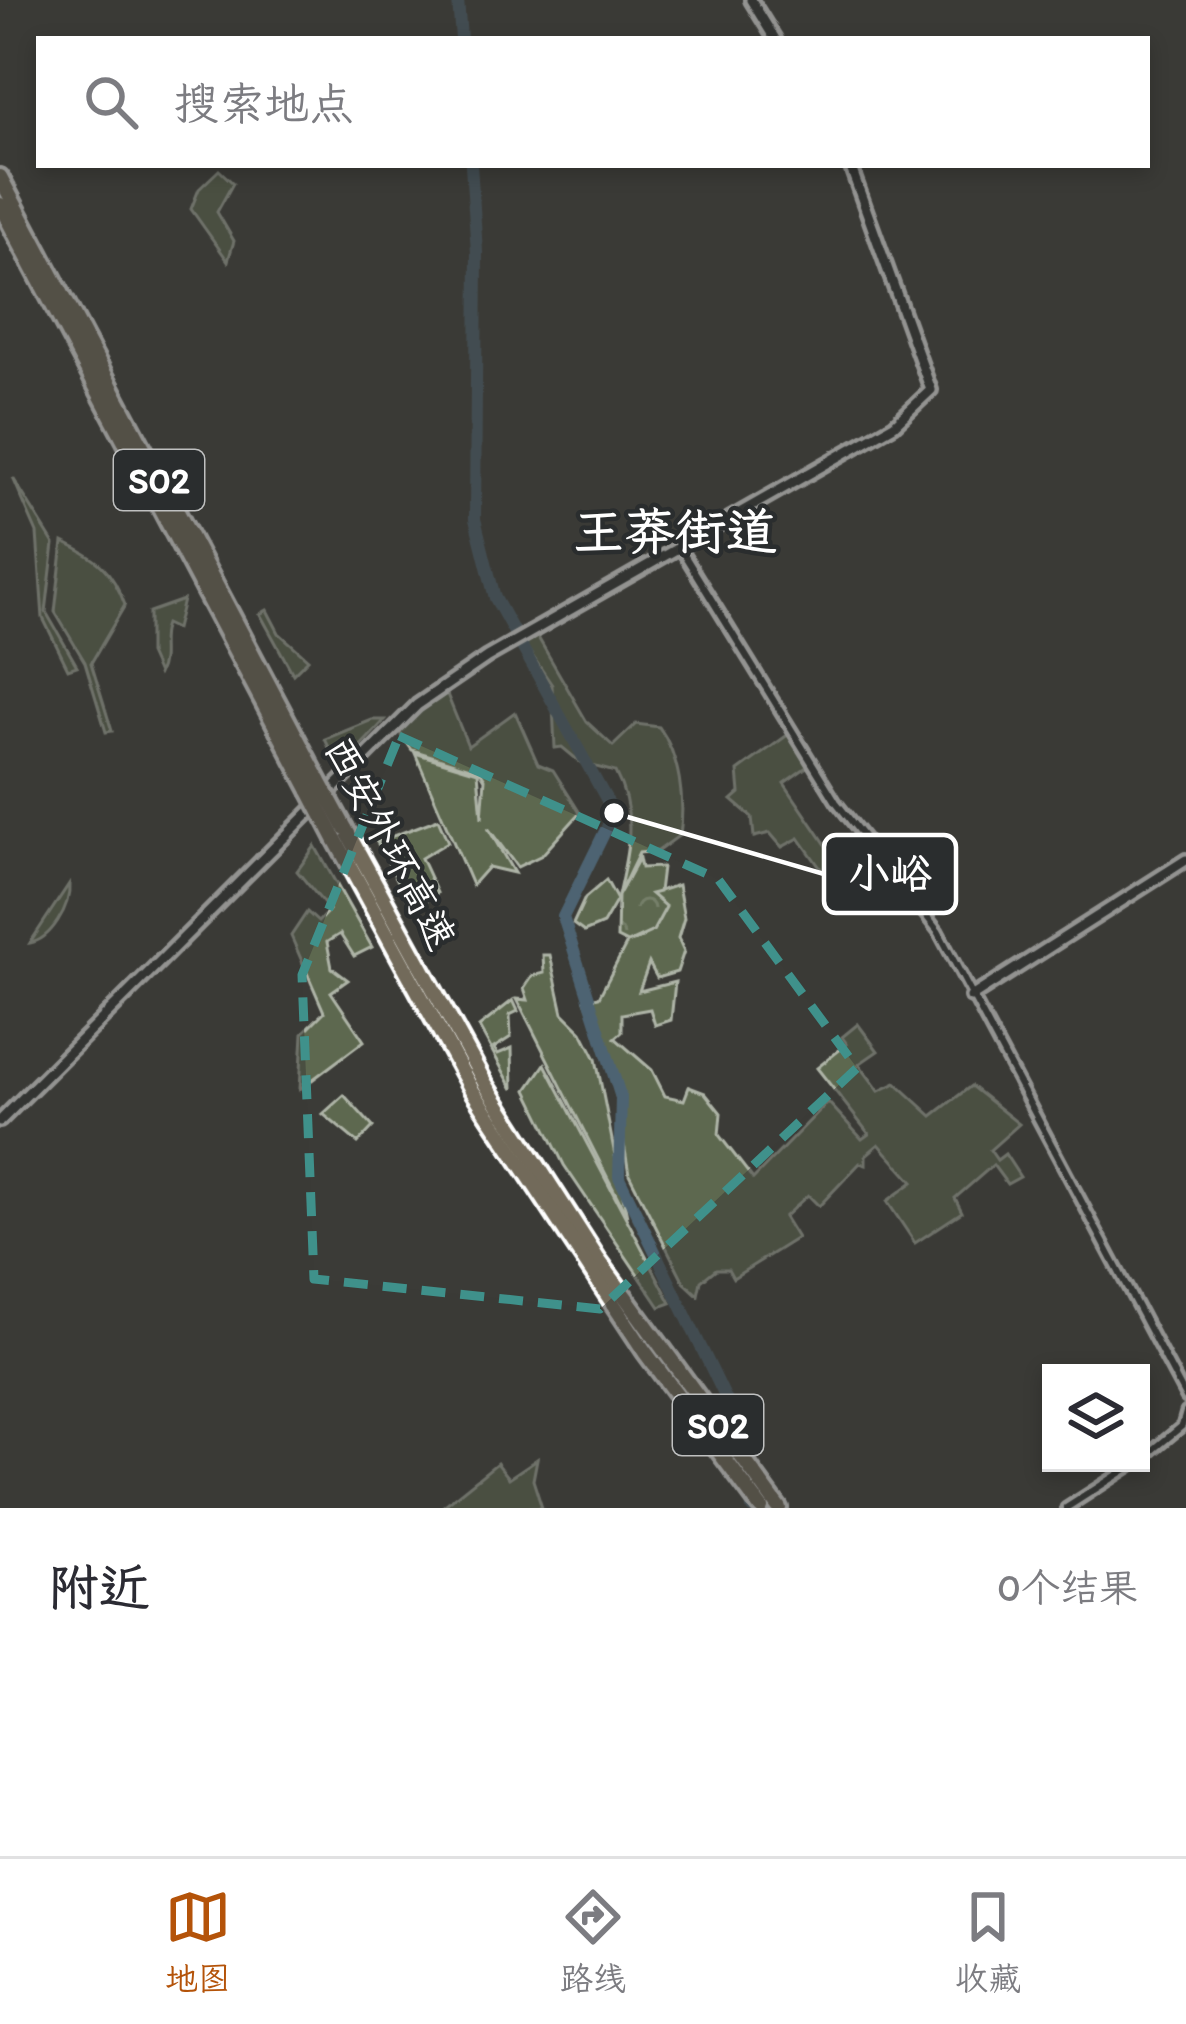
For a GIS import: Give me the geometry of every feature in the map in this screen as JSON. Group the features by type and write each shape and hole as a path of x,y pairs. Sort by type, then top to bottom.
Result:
{"highway":[{"name":"西安外环高速","path":"0,177 315,786"},
{"name":"西安外环高速","path":"0,205 315,786 472,1090 761,1508"},
{"name":"西安外环高速","path":"651,1347 779,1508"}],"street":[{"path":"751,0 773,36"},
{"path":"0,1121 417,705 487,657 894,425 931,390 851,168"},
{"path":"680,548 836,802 938,931 1186,1398"},
{"path":"971,997 1186,860"},
{"path":"1150,1453 1182,1426 1186,1412"},
{"path":"1066,1508 1123,1472"}],"highlighted area":[{"path":"399,736 718,879 857,1068 600,1309 314,1279 302,975"}],"green space":[{"path":"219,170 233,183 217,212 234,241 228,261 191,209 199,189"},
{"path":"13,478 54,544 46,612 77,666 68,669 43,618 37,533"},
{"path":"63,542 102,566 125,605 91,663 112,731 106,732 85,662 55,612"},
{"path":"183,600 176,629 165,624 158,674 149,654 149,612"},
{"path":"267,610 279,633 308,659 293,674 260,614"},
{"path":"536,634 587,722 613,746 636,724 659,727 676,765 680,835 658,851 639,853 618,896 629,833 627,803 615,772 581,763 562,747 555,748 552,685 523,642"},
{"path":"444,687 468,746 515,712 538,764 553,770 580,813 542,855 517,867 488,828 514,873 488,867 472,885 415,753 478,772 482,818 485,779 480,771 412,750 396,727"},
{"path":"372,720 385,720 339,769 325,739"},
{"path":"789,734 808,766 784,783 852,883 838,893 799,838 782,847 770,833 754,837 752,817 732,800 740,793 738,771"},
{"path":"438,819 448,842 421,858 437,893 413,909 377,842"},
{"path":"315,846 372,947 354,956 340,934 327,942 332,968 348,980 331,992 364,1041 300,1089 303,1033 324,1012 291,936 307,912 318,922 329,910 297,871"},
{"path":"639,858 641,868 662,867 659,892 651,894 666,907 653,931 627,943 617,938 618,896"},
{"path":"606,880 617,900 603,924 584,932 573,924 585,898"},
{"path":"69,884 58,921 45,936 30,943"},
{"path":"678,885 684,918 678,938 684,951 677,972 657,978 649,963 639,991 675,982 671,1020 655,1025 650,1009 622,1014 622,1032 615,1038 652,1070 665,1096 684,1100 689,1087 705,1093 721,1113 719,1135 753,1179 828,1102 862,1139 869,1134 817,1068 847,1044 842,1037 858,1024 878,1051 859,1064 879,1091 896,1083 932,1116 971,1086 1019,1124 990,1150 997,1160 1005,1154 1020,1177 1007,1184 993,1165 955,1198 962,1212 915,1243 887,1201 913,1182 879,1144 866,1155 866,1165 860,1163 819,1206 808,1195 784,1217 797,1238 733,1278 728,1269 716,1269 701,1281 698,1295 684,1282 629,1174 612,1070 585,1000 599,997 627,943 642,938 659,903 650,894"},
{"path":"543,955 550,955 563,1013 582,1032 596,1059 627,1216 517,999 528,1000 524,988 532,976 544,973"},
{"path":"513,1000 518,1011 510,1015 511,1037 494,1048 498,1054 512,1048 513,1089 479,1027"},
{"path":"545,1064 671,1303 660,1307 564,1165 527,1090"},
{"path":"344,1095 373,1127 358,1143 323,1114"},
{"path":"537,1459 533,1480 542,1508 441,1508 497,1463 509,1478"}],"waterway":[{"path":"458,0 461,36"},
{"path":"471,168 477,252 475,519 495,598 614,813 563,917 621,1098 619,1177 741,1430 752,1508"}],"place":[{"name":"小峪","path":"614,813"}],"district":[{"name":"王莽街道","path":"675,531"}]}
